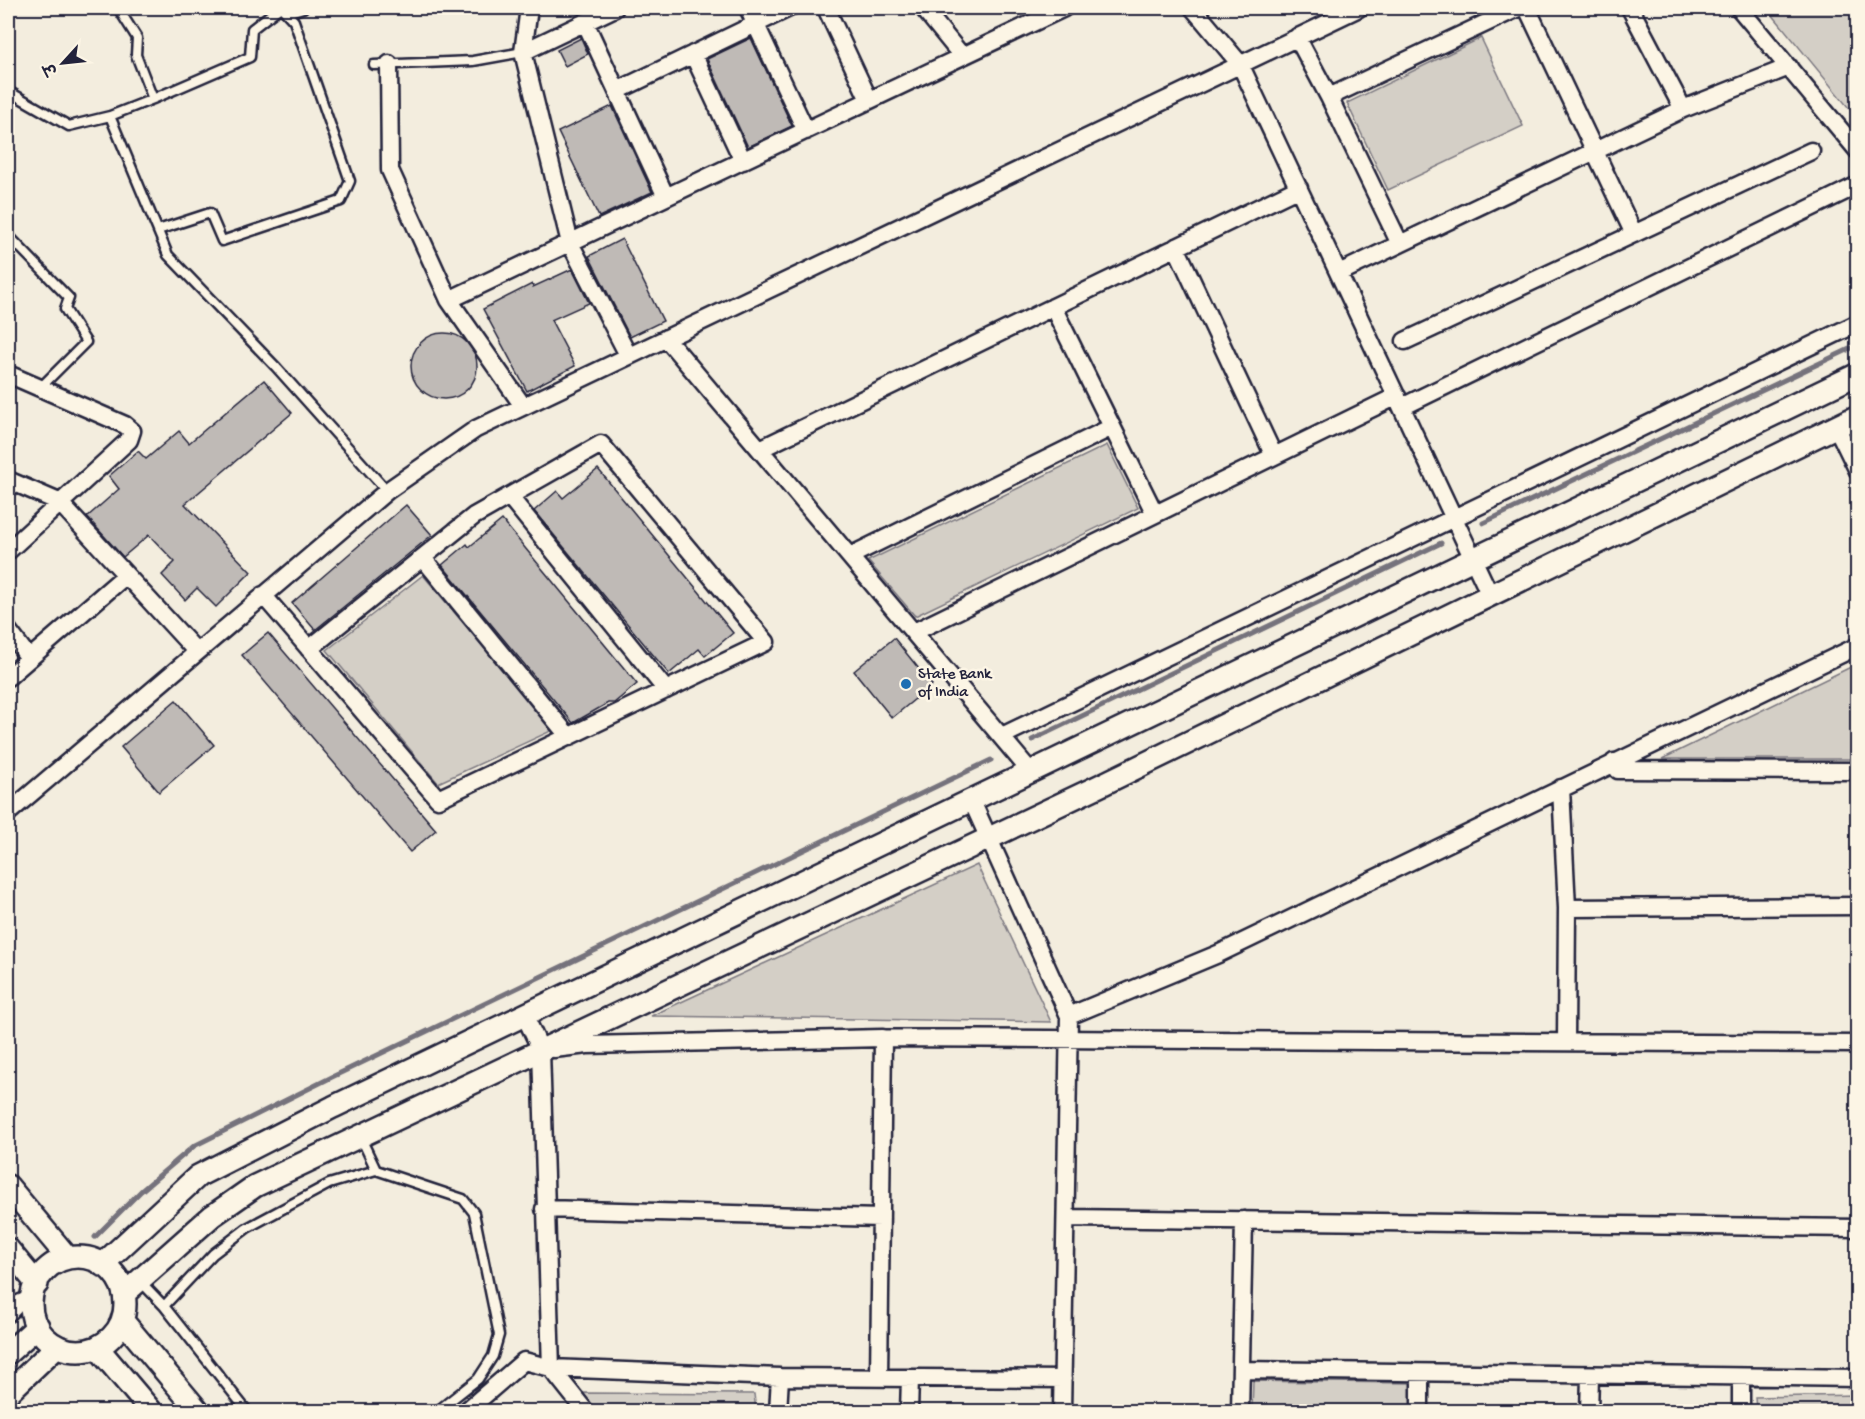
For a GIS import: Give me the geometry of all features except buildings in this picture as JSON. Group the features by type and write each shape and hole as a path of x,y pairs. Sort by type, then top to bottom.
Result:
{"street":[{"path":"529,8 523,52 570,243 628,355"},
{"path":"523,52 615,8"},
{"path":"748,8 806,131"},
{"path":"617,91 789,8"},
{"path":"826,8 869,100"},
{"path":"923,8 962,56"},
{"path":"1193,8 1240,64 1490,595"},
{"path":"8,813 387,491 476,429 1359,8"},
{"path":"1329,97 1518,8"},
{"path":"1527,8 1634,234"},
{"path":"1630,8 1683,109"},
{"path":"1739,8 1857,151"},
{"path":"449,300 962,56 1052,10"},
{"path":"585,22 666,197"},
{"path":"1298,37 1400,244"},
{"path":"693,54 743,160"},
{"path":"381,65 390,170 449,300 523,406"},
{"path":"1339,273 1683,109 1789,68"},
{"path":"1405,341 1811,151"},
{"path":"914,632 1274,456 1399,401 1857,184"},
{"path":"760,449 1299,189"},
{"path":"1176,248 1274,456"},
{"path":"1053,307 1155,514"},
{"path":"1002,736 1857,323"},
{"path":"666,338 1030,771"},
{"path":"8,374 125,425 132,431 129,440 8,551"},
{"path":"102,1264 198,1176 333,1107 1857,374"},
{"path":"8,1249 34,1291 33,1316 42,1333 57,1346 73,1351 97,1347 108,1342 118,1330 132,1287 212,1216 255,1186 990,838 1857,416"},
{"path":"1836,426 1857,471"},
{"path":"850,556 1112,427"},
{"path":"262,595 438,799 766,642 601,444 474,516 309,649"},
{"path":"8,480 59,502 196,651"},
{"path":"508,496 666,690"},
{"path":"423,558 569,736"},
{"path":"8,677 126,575"},
{"path":"8,630 29,658"},
{"path":"1069,1016 1218,954 1857,646"},
{"path":"1614,762 1618,771 1857,771"},
{"path":"1561,788 1567,908 1566,1042"},
{"path":"971,799 1069,1016 1062,1412"},
{"path":"1567,908 1857,906"},
{"path":"524,1014 541,1050 544,1209 551,1368 586,1412"},
{"path":"541,1050 587,1045 883,1038 1857,1044"},
{"path":"879,1378 883,1038"},
{"path":"8,1186 68,1258"},
{"path":"544,1209 880,1218"},
{"path":"1066,1218 1857,1228"},
{"path":"1240,1412 1244,1221"},
{"path":"8,1312 34,1291 50,1267 68,1258 84,1257 102,1264 132,1287"},
{"path":"122,1320 199,1412"},
{"path":"8,1353 38,1326"},
{"path":"8,1393 57,1346"},
{"path":"97,1347 152,1412"},
{"path":"465,1412 524,1360 551,1368 780,1377 1063,1379"},
{"path":"1241,1370 1857,1378"},
{"path":"1420,1372 1420,1412"},
{"path":"1589,1412 1590,1376"},
{"path":"778,1412 780,1377"},
{"path":"909,1412 910,1378"},
{"path":"1741,1378 1741,1412"}],"lane":[{"path":"118,8 137,38 136,55 153,99"},
{"path":"8,92 69,126 110,116 250,57 252,29 283,9 303,8"},
{"path":"158,230 210,213 222,241 341,201 350,182 294,21 283,9"},
{"path":"381,65 473,61 523,52"},
{"path":"110,116 168,255 276,367 387,491"},
{"path":"8,235 69,298 65,309 86,342 40,388"},
{"path":"360,1136 376,1170"},
{"path":"164,1306 213,1254 247,1228 329,1184 376,1170 463,1198 474,1214 499,1335 493,1356 478,1379 436,1412"},
{"path":"132,1287 164,1306 248,1412"}],"shaded area":[{"path":"1767,8 1857,8 1857,118"},
{"path":"1481,38 1523,126 1388,190 1347,103"},
{"path":"1107,445 1138,508 915,616 868,561"},
{"path":"423,575 553,730 438,783 327,650"},
{"path":"1857,664 1857,759 1662,759"},
{"path":"977,865 1051,1022 651,1016"},
{"path":"1253,1381 1413,1383 1412,1411 1252,1412"},
{"path":"581,1393 754,1394 756,1411 597,1411"},
{"path":"1857,1395 1857,1411 1756,1411 1755,1397"}],"waterway":[{"path":"1483,523 1858,345"},
{"path":"1032,740 1441,543"},
{"path":"95,1237 141,1191 194,1146 332,1077 991,760"}],"place":[{"name":"State Bank of India","path":"906,684"}]}
